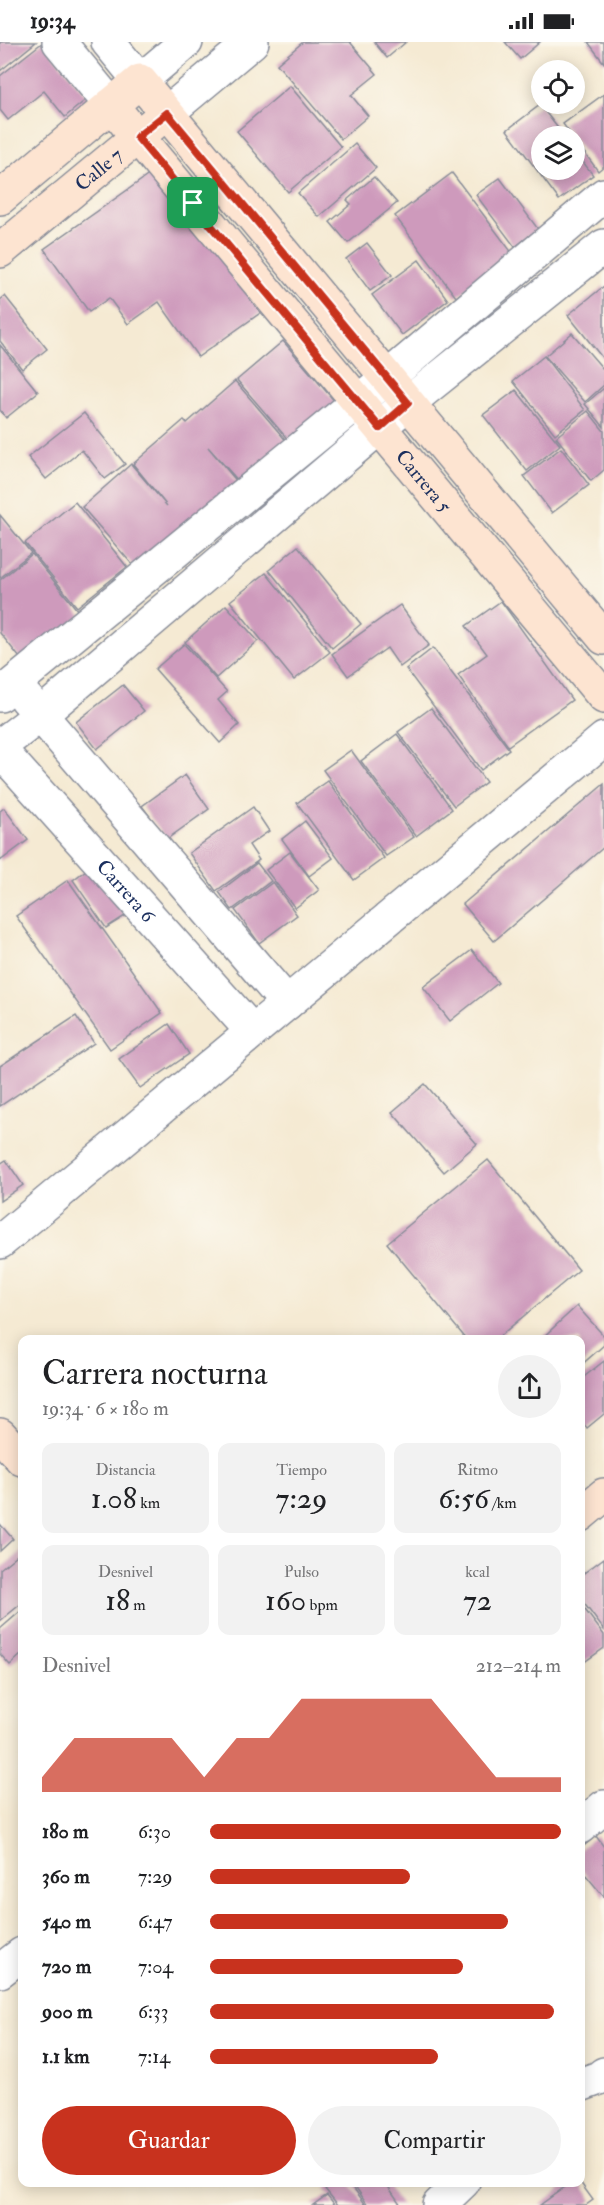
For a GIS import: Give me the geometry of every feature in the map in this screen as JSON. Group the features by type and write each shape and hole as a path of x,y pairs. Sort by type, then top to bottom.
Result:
{"main road":[{"name":"Calle 7","path":"0,198 140,81"},
{"name":"Carrera 5","path":"140,81 604,638"},
{"name":"Carrera 5","path":"111,105 604,697"},
{"name":"Calle 7","path":"0,251 167,113"},
{"path":"0,1435 18,1455"},
{"path":"585,1511 604,1495"}],"street":[{"name":"Carrera 5","path":"59,42 111,105"},
{"name":"Carrera 5","path":"108,42 140,81"},
{"name":"Calle 7","path":"140,81 186,42"},
{"name":"Calle 7","path":"167,113 252,42"},
{"path":"287,1003 39,716 5,682 358,402 604,195"},
{"path":"0,748 408,403 604,246"},
{"path":"0,1242 604,739"},
{"name":"Carrera 6","path":"0,748 252,1031"},
{"path":"585,1823 604,1807"},
{"path":"0,1971 18,1957"},
{"path":"585,2083 599,2079 604,2074"},
{"path":"439,2205 458,2187"}],"building":[{"path":"0,42 36,42 0,71"},
{"path":"43,42 88,98 65,117 44,91 8,120 0,110 0,76"},
{"path":"303,42 350,42 377,74 351,95 368,116 341,139 277,64"},
{"path":"374,42 406,42 387,58"},
{"path":"505,42 540,42 520,59"},
{"path":"588,42 604,42 604,63"},
{"path":"290,86 341,147 288,192 237,131"},
{"path":"604,94 604,166 598,171 585,154 585,126 564,126 563,124 577,114 585,114 585,108"},
{"path":"531,112 531,114 547,114 556,126 531,126 531,162 507,130"},
{"path":"355,144 376,168 319,217 298,193"},
{"path":"585,164 593,175 559,200 544,180 585,180"},
{"path":"160,167 263,311 198,357 159,302 128,324 109,298 89,312 44,249"},
{"path":"452,173 513,254 456,297 395,216"},
{"path":"374,177 397,203 348,243 330,222 351,204 347,200"},
{"path":"500,178 538,229 515,247 476,195"},
{"path":"367,243 392,275 370,291 346,259"},
{"path":"419,260 448,300 402,335 372,295"},
{"path":"604,286 604,360 568,315"},
{"path":"5,296 47,349 22,369 0,341 0,300"},
{"path":"572,333 604,370 604,385 585,402 545,356"},
{"path":"283,341 336,403 290,442 237,380"},
{"path":"0,345 38,392 6,418 0,410"},
{"path":"544,356 585,410 555,434 513,381"},
{"path":"235,381 289,444 242,485 208,447 239,484 138,571 82,507 131,464 167,506 133,464 184,420 187,423"},
{"path":"604,388 604,427 585,404"},
{"path":"516,390 560,445 527,471 483,415"},
{"path":"588,411 604,431 604,470 591,481 556,437"},
{"path":"84,413 125,464 105,479 82,450 46,479 28,457"},
{"path":"561,448 589,485 552,513 524,476"},
{"path":"75,502 127,567 77,607 25,543"},
{"path":"0,515 31,553 0,578"},
{"path":"298,546 361,624 332,648 269,570"},
{"path":"32,554 82,616 24,663 0,633 0,580"},
{"path":"266,573 330,652 294,680 230,601"},
{"path":"501,601 572,700 508,746 458,675 487,654 466,626"},
{"path":"226,605 258,641 216,678 185,642"},
{"path":"400,605 429,645 400,667 387,648 348,676 332,654"},
{"path":"184,644 227,692 218,700 239,725 220,743 155,669"},
{"path":"433,648 509,749 481,770 406,669"},
{"path":"123,685 144,711 97,749 76,722"},
{"path":"431,708 486,782 454,806 398,732"},
{"path":"397,734 452,809 416,836 361,761"},
{"path":"351,750 414,837 386,856 323,770"},
{"path":"185,775 209,809 167,839 142,806"},
{"path":"328,781 384,858 354,880 297,803"},
{"path":"604,784 604,847 494,941 463,904"},
{"path":"253,807 269,831 249,845 259,860 216,891 189,853"},
{"path":"4,808 28,840 0,861 0,811"},
{"path":"305,821 333,858 309,876 282,839"},
{"path":"290,852 319,890 295,908 266,870"},
{"path":"257,863 271,881 232,910 219,892"},
{"path":"90,867 125,916 106,928 73,880"},
{"path":"68,880 162,1013 110,1049 16,916"},
{"path":"273,882 297,915 259,943 235,910"},
{"path":"472,950 498,983 450,1021 423,987"},
{"path":"76,1016 94,1043 0,1106 0,1066"},
{"path":"169,1024 189,1054 140,1088 119,1059"},
{"path":"425,1084 477,1144 444,1172 392,1112"},
{"path":"6,1160 23,1185 0,1201 0,1164"},
{"path":"488,1160 579,1270 501,1335 463,1335 387,1243"},
{"path":"577,1306 604,1336 604,1345 585,1362 585,1335 545,1335"},
{"path":"604,1361 604,1414 587,1428 585,1426 585,1376"},
{"path":"0,1524 13,1539 0,1551"},
{"path":"18,1554 18,1606 0,1621 0,1569"},
{"path":"604,1558 604,1630 585,1605 585,1572"},
{"path":"585,1610 604,1635 604,1648 585,1661"},
{"path":"18,1613 18,1658 10,1665 0,1654 0,1629"},
{"path":"596,1836 604,1847 604,1897 585,1874 585,1845"},
{"path":"328,2187 353,2187 366,2205 338,2205 325,2189"},
{"path":"355,2187 388,2187 401,2205 368,2205"},
{"path":"565,2187 584,2187 593,2200 586,2205 540,2205"},
{"path":"327,2195 335,2205 313,2205"}],"route":[{"path":"167,113 408,403 380,428 193,203 137,137 167,113"}]}
